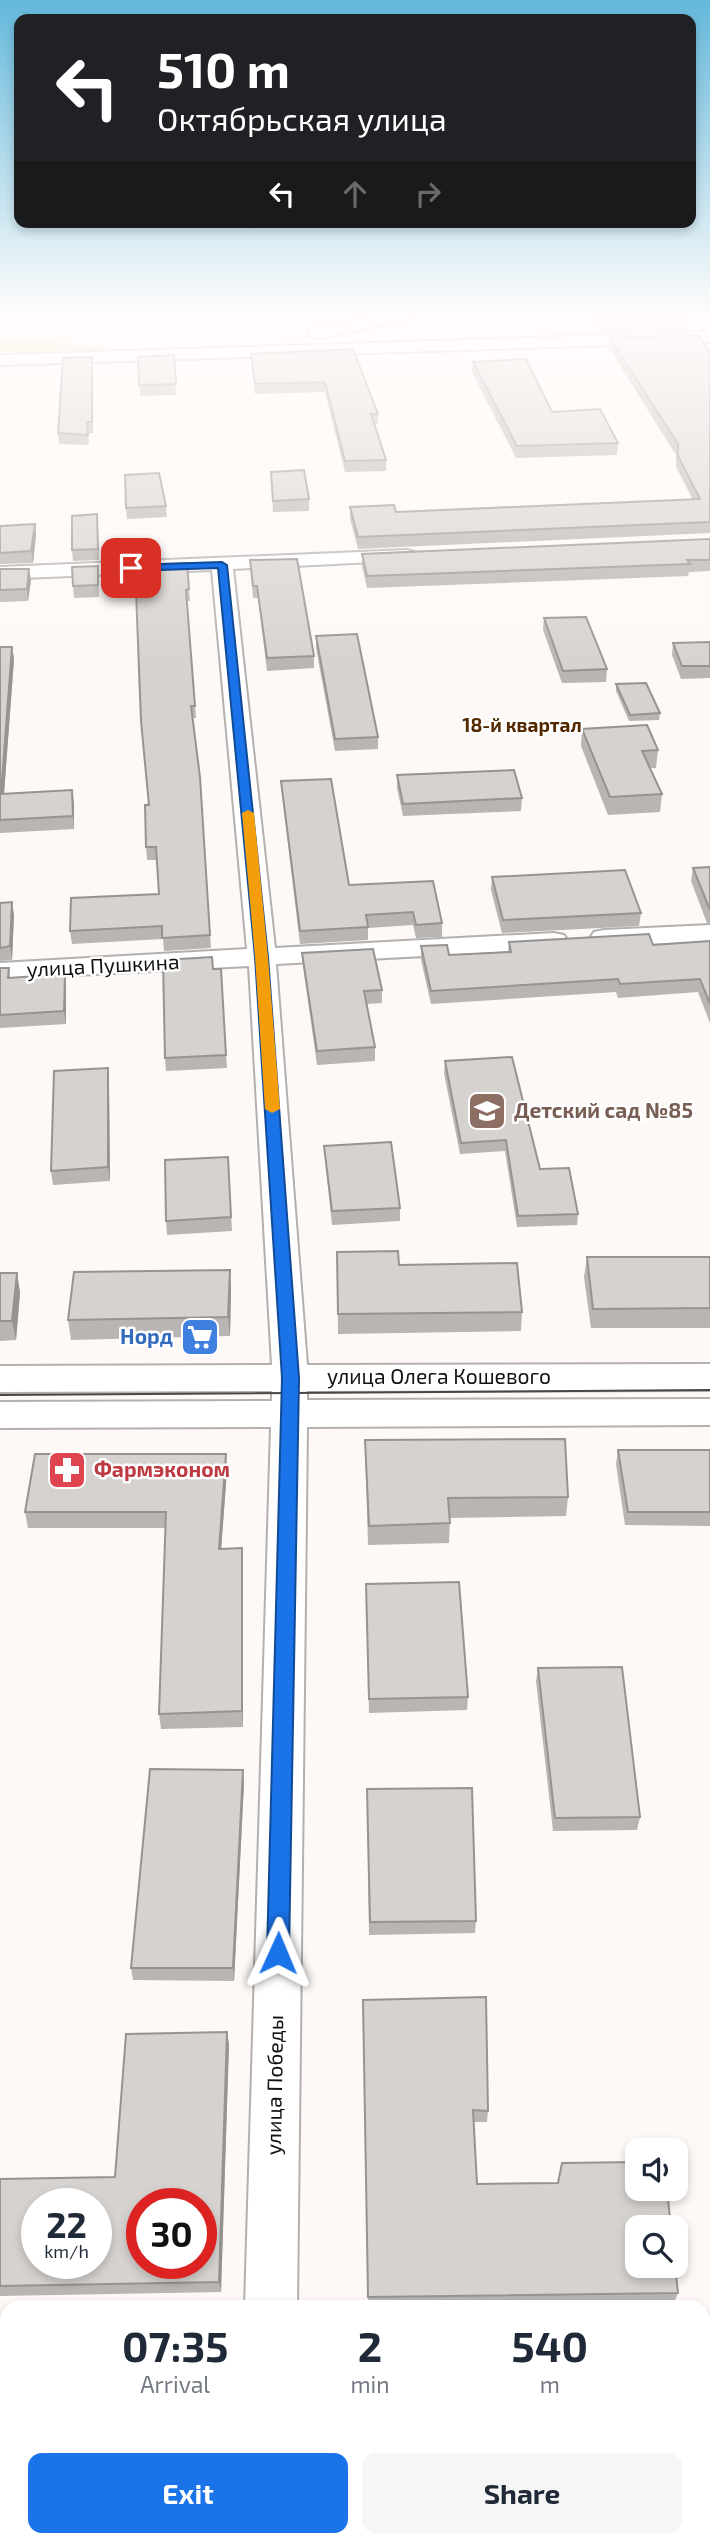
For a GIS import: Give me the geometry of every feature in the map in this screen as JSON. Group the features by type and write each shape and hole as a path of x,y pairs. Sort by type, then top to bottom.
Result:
{"street":[{"path":"0,573 432,555"},
{"name":"улица Победы","path":"222,565 262,957 290,1395 271,2300"},
{"name":"улица Пушкина","path":"0,971 710,933"},
{"name":"улица Олега Кошевого","path":"0,1415 290,1395 710,1377"},
{"name":"улица Олега Кошевого","path":"0,1378 290,1395 710,1412"}],"building":[{"path":"88,432 88,435 58,433"},
{"path":"338,432 377,432 386,460 345,461"},
{"path":"510,432 612,432 618,443 517,446"},
{"path":"670,432 710,432 710,522 358,537 350,507 394,505 396,512 700,499 678,456 678,444"},
{"path":"304,470 309,499 273,501 271,472"},
{"path":"159,473 166,506 126,508 125,475"},
{"path":"97,514 98,549 72,550 72,516"},
{"path":"35,524 31,551 0,553 0,526"},
{"path":"710,539 710,560 687,560 690,564 367,576 362,554"},
{"path":"297,559 314,656 267,658 257,586 253,586 250,560"},
{"path":"187,563 189,589 186,590 195,706 191,706 200,777 210,935 162,938 162,926 70,931 71,898 159,894 156,847 146,847 145,805 149,805 141,721 135,565"},
{"path":"98,566 98,585 73,586 72,567"},
{"path":"0,569 29,569 27,589 0,590"},
{"path":"586,617 607,669 563,671 544,618"},
{"path":"357,634 378,737 335,739 316,636"},
{"path":"710,642 710,666 682,666 673,643"},
{"path":"0,647 12,647 1,794 72,790 73,816 0,820"},
{"path":"646,683 660,713 630,715 616,684"},
{"path":"647,725 658,750 642,751 662,794 610,797 582,729"},
{"path":"514,770 522,798 403,804 397,775"},
{"path":"331,779 349,885 433,881 442,923 416,925 413,912 366,915 368,927 300,931 281,781"},
{"path":"710,867 710,910 693,868"},
{"path":"625,870 641,913 503,920 492,877"},
{"path":"12,902 10,946 0,948 0,903"},
{"path":"649,934 653,945 710,941 710,1004 700,979 620,984 618,979 431,991 421,946 447,945 449,955 511,952 509,942"},
{"path":"373,949 382,990 364,991 375,1047 317,1051 302,953"},
{"path":"212,957 213,969 221,969 226,1055 165,1058 163,960"},
{"path":"0,968 9,968 8,978 65,974 64,1011 0,1015"},
{"path":"512,1057 540,1169 569,1168 578,1214 518,1216 506,1140 461,1143 445,1061"},
{"path":"108,1068 108,1167 51,1171 54,1071"},
{"path":"391,1142 400,1208 332,1211 324,1146"},
{"path":"228,1157 231,1217 166,1221 165,1160"},
{"path":"398,1251 399,1265 517,1263 522,1312 338,1314 337,1252"},
{"path":"587,1257 710,1257 710,1308 593,1309"},
{"path":"230,1270 228,1317 68,1320 74,1272"},
{"path":"0,1273 17,1273 12,1321 0,1321"},
{"path":"565,1439 568,1497 448,1498 450,1523 369,1526 365,1440"},
{"path":"618,1450 710,1450 710,1512 628,1512"},
{"path":"35,1454 226,1454 219,1549 242,1548 242,1711 159,1714 166,1512 25,1512"},
{"path":"459,1582 468,1697 369,1699 366,1584"},
{"path":"622,1667 640,1817 555,1818 538,1668"},
{"path":"150,1769 243,1770 233,1968 131,1968"},
{"path":"472,1788 476,1921 370,1922 367,1789"},
{"path":"486,1997 488,2111 473,2110 477,2184 558,2183 562,2163 625,2162 625,2201 668,2201 670,2215 625,2215 625,2278 676,2278 678,2293 368,2297 363,2000"},
{"path":"227,2032 219,2282 0,2286 0,2179 115,2177 126,2034"}],"tram line":[{"path":"0,1395 710,1390"}],"slow traffic":[{"path":"248,813 262,957 272,1109"}],"place":[{"name":"Детский сад №85","path":"487,1111"},
{"name":"Норд","path":"200,1337"},
{"name":"Фармэконом","path":"67,1470"}],"district":[{"name":"18-й квартал","path":"522,725"}],"route":[{"path":"131,568 222,565 262,957 290,1378 278,1953"}]}
